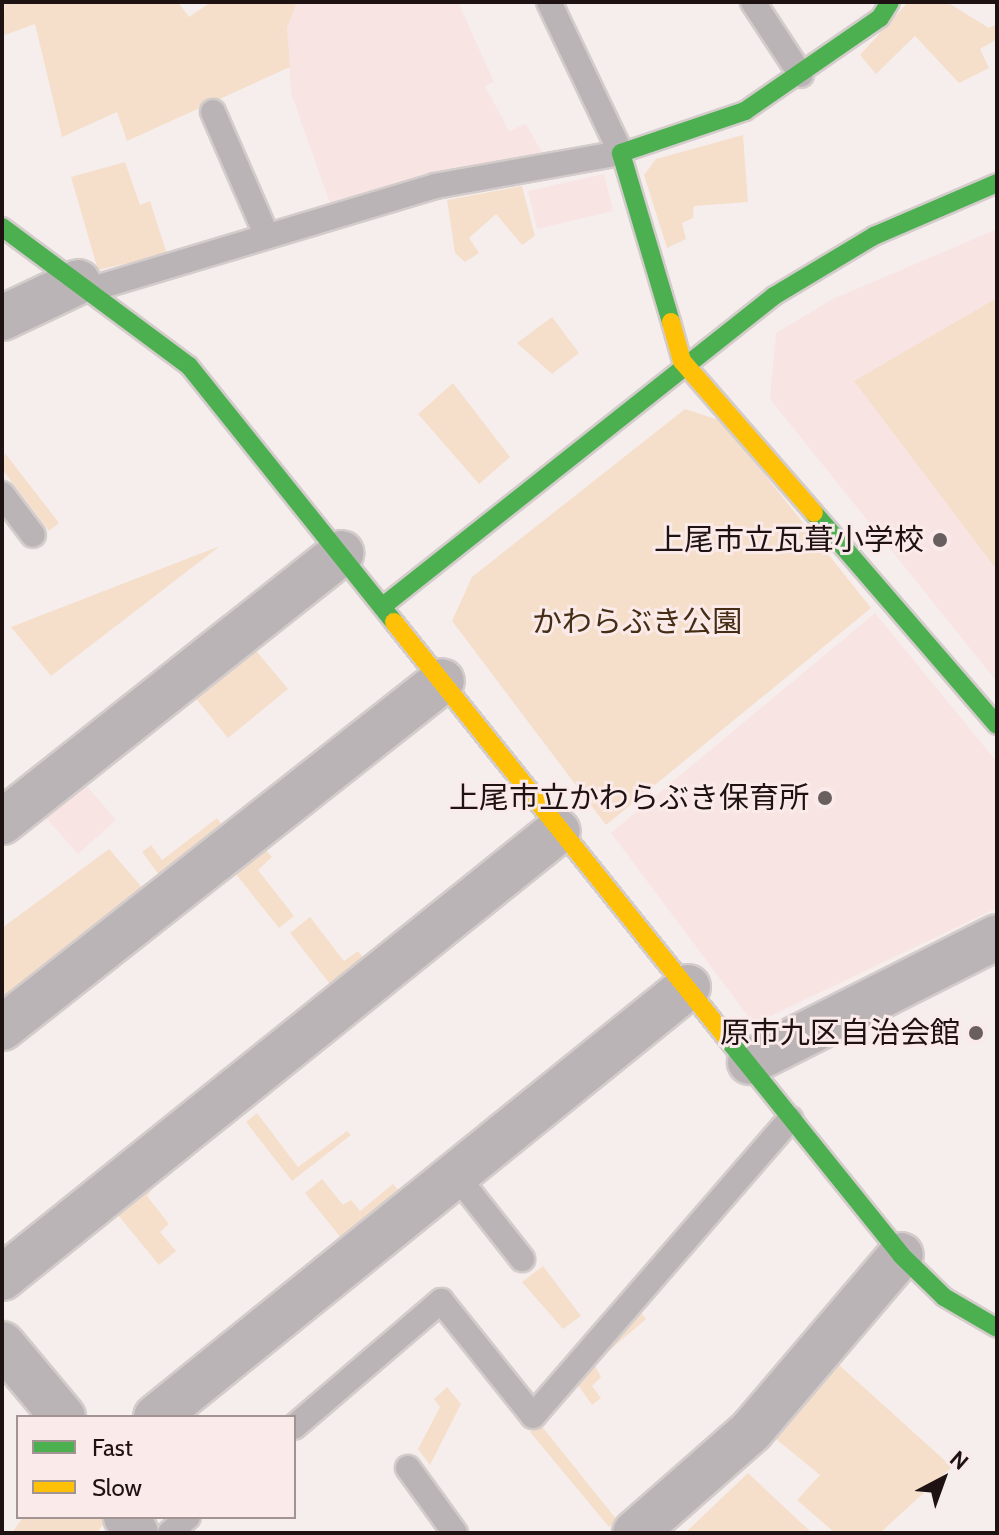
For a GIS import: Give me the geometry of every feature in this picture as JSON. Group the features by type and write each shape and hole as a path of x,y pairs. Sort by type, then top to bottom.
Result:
{"street":[{"path":"890,2 880,18 745,111 621,153 682,361 997,725"},
{"path":"383,606 682,361 874,236 997,183"},
{"path":"2,227 85,285 189,366 341,553 558,831 750,1062 790,1119 901,1255 944,1297 997,1328"},
{"path":"2,318 85,285"},
{"path":"2,822 341,553"},
{"path":"2,1028 442,681"},
{"path":"2,1278 558,831"},
{"path":"750,1062 997,937"},
{"path":"158,1415 688,987"},
{"path":"635,1533 751,1431 901,1255"},
{"path":"7,1358 61,1415"}],"lane":[{"path":"85,285 435,186 621,153 549,2"},
{"path":"753,2 801,75"},
{"path":"213,112 266,234"},
{"path":"2,494 33,535"},
{"path":"296,1425 441,1301 533,1416 790,1119"},
{"path":"456,1175 522,1259"},
{"path":"408,1468 455,1533"},
{"path":"170,1533 186,1519"}],"shaded area":[{"path":"297,2 458,2 494,82 485,86 509,131 526,124 543,154 404,180 330,203 291,93 287,28"},
{"path":"604,174 613,211 537,229 528,191"},
{"name":"上尾市立瓦葺小学校","path":"997,229 997,682 770,399 776,333 833,299"},
{"name":"上尾市立かわらぶき保育所","path":"875,613 997,762 997,908 754,1024 611,833"},
{"path":"85,784 116,820 78,854 46,818"}],"green space":[{"path":"5,2 178,2 189,17 211,2 297,2 287,28 290,67 127,141 117,112 62,137 35,24 2,36"},
{"path":"908,2 947,2 989,28 997,24 997,39 980,49 989,68 959,83 915,36 876,74 860,55"},
{"path":"743,135 748,202 694,206 693,218 682,223 686,239 667,248 644,175 656,159"},
{"path":"125,162 140,205 150,201 167,254 98,270 71,177"},
{"path":"522,186 535,236 522,245 496,214 469,238 479,253 465,262 455,253 447,200"},
{"path":"997,298 997,570 854,381"},
{"path":"552,317 579,353 552,374 517,343"},
{"path":"453,383 510,457 479,484 418,414"},
{"name":"かわらぶき公園","path":"685,409 722,421 871,608 606,825 452,621 472,577"},
{"path":"5,453 59,523 49,531 2,469"},
{"path":"220,546 51,676 11,627"},
{"path":"253,647 288,689 228,738 193,695"},
{"path":"217,818 222,825 159,875 142,852 151,845 162,860"},
{"path":"109,849 146,892 2,1002 2,928"},
{"path":"265,849 272,857 258,870 294,916 279,928 235,873"},
{"path":"310,917 344,961 358,951 367,962 334,989 290,933"},
{"path":"257,1113 298,1167 347,1131 351,1135 292,1181 246,1122"},
{"path":"322,1179 343,1205 351,1200 360,1211 393,1184 400,1192 341,1238 305,1193"},
{"path":"156,1184 147,1196 169,1224 160,1232 176,1251 159,1265 118,1215"},
{"path":"543,1266 581,1316 563,1329 522,1282"},
{"path":"638,1309 646,1319 594,1364 601,1377 592,1386 601,1398 592,1405 575,1381"},
{"path":"838,1364 952,1467 880,1533 835,1533 797,1500 820,1475 776,1439"},
{"path":"447,1387 461,1404 430,1465 418,1449 440,1407 434,1399"},
{"path":"540,1424 617,1520 609,1527 530,1432"},
{"path":"748,1473 812,1533 685,1533"},
{"path":"22,1519 107,1519 97,1533 12,1533"}],"traffic: fast":[{"path":"671,322 621,153 745,111 880,18 890,2"},
{"path":"383,606 774,296 874,236 997,183"},
{"path":"2,227 189,366 394,622"},
{"path":"814,513 997,725"},
{"path":"726,1037 901,1255 944,1297 997,1328"}],"traffic: slow":[{"path":"671,322 682,361 814,513"},
{"path":"394,622 726,1037"}],"place":[{"name":"上尾市立瓦葺小学校","path":"940,540"},
{"name":"上尾市立かわらぶき保育所","path":"825,798"},
{"name":"原市九区自治会館","path":"976,1033"}]}
